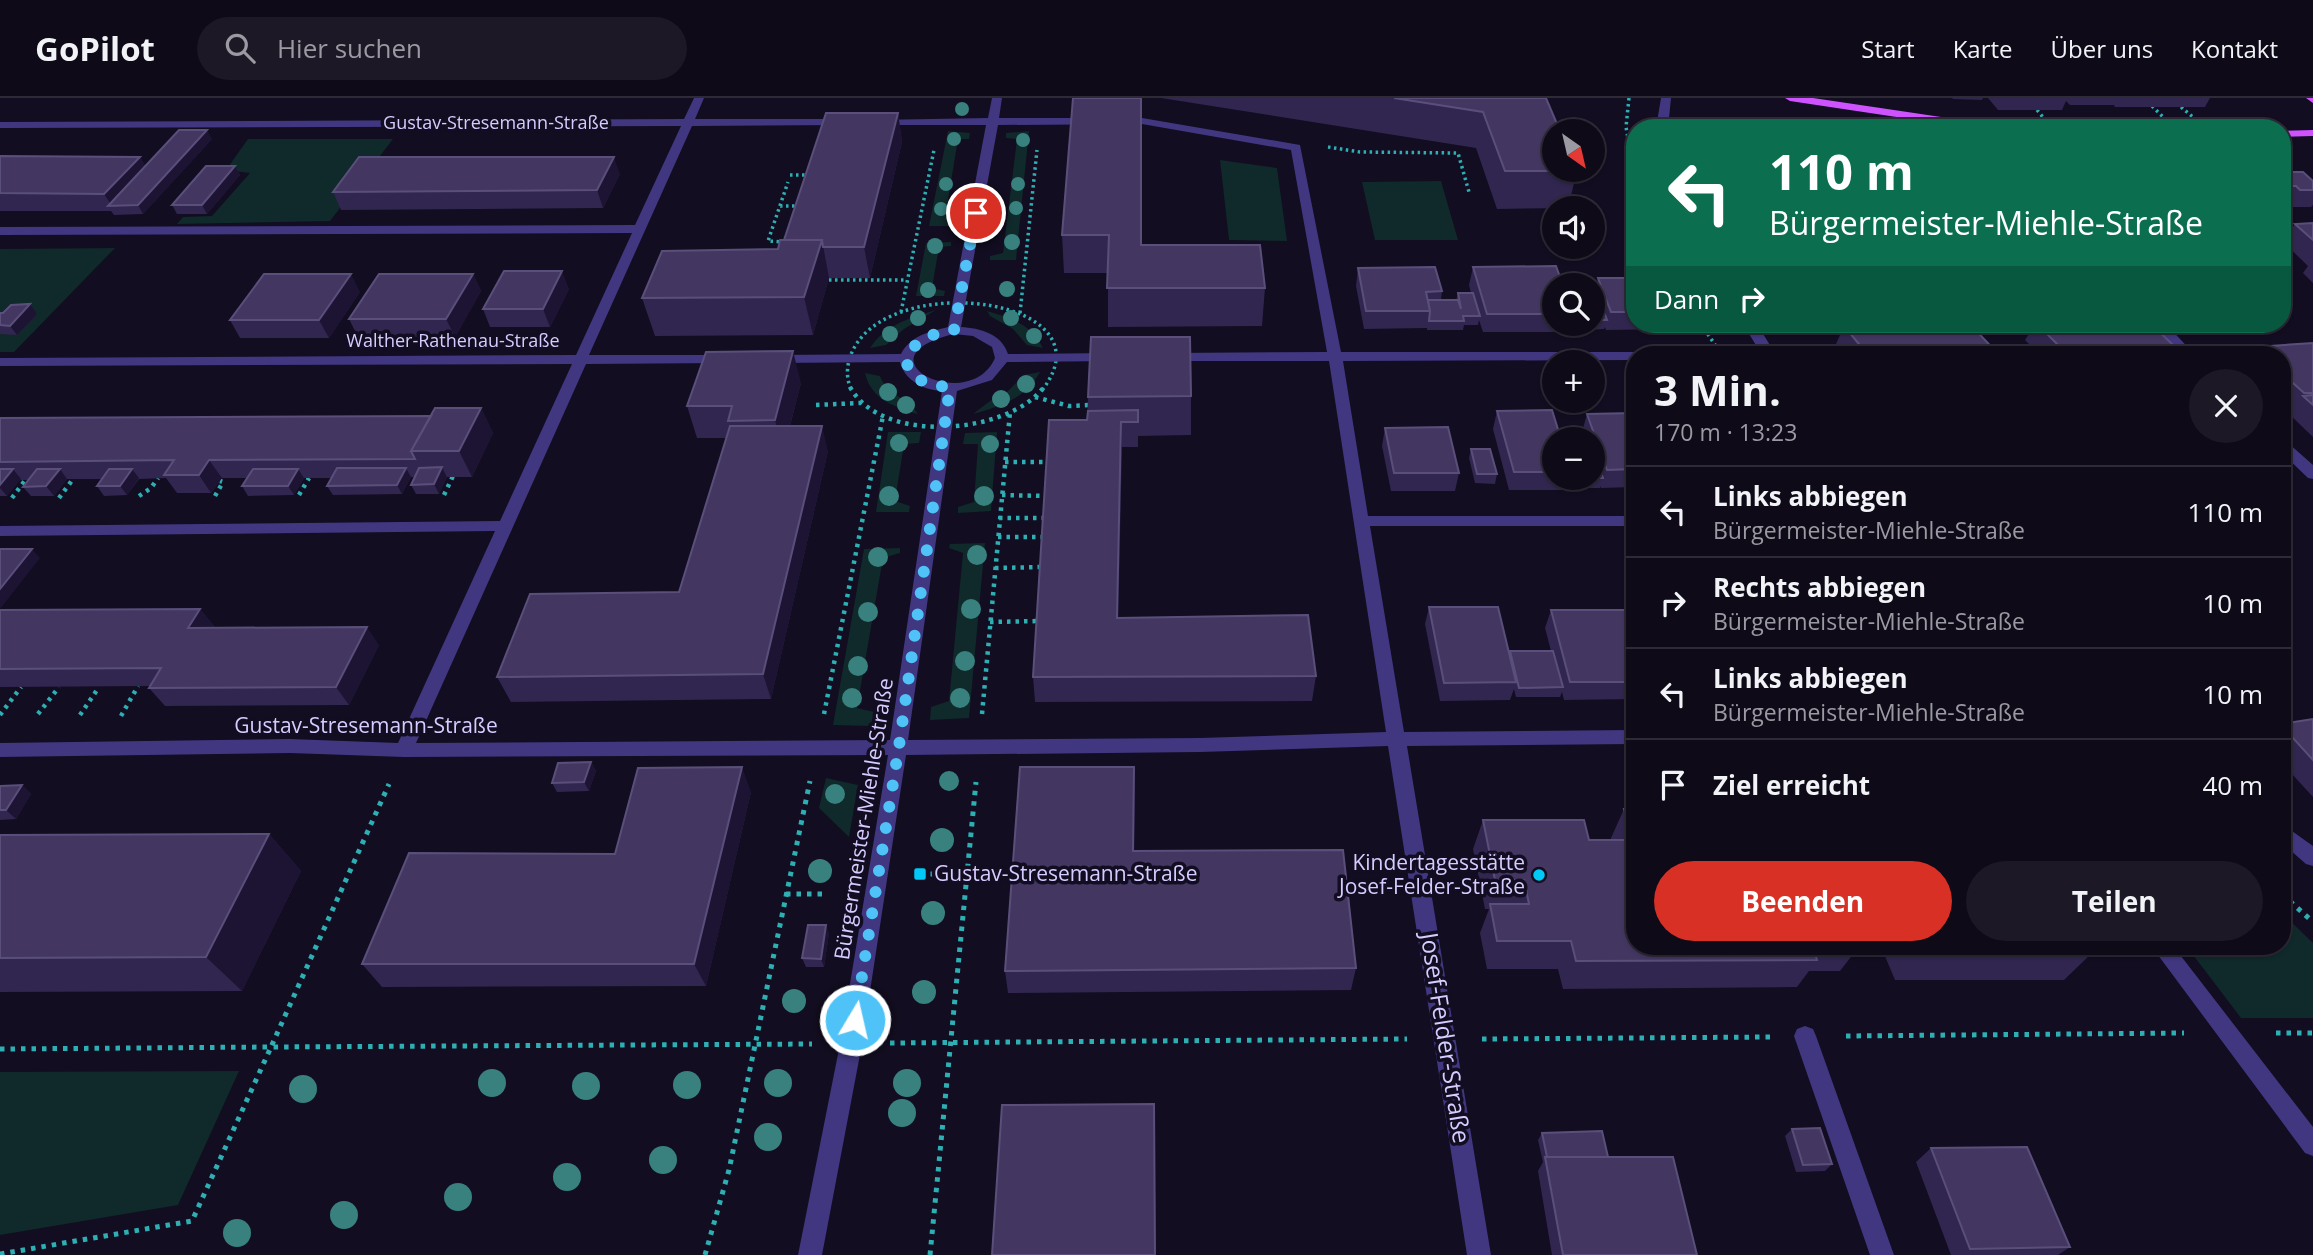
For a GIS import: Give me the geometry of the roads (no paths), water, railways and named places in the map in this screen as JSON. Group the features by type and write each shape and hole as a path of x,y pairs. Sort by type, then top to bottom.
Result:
{"main road":[{"path":"1790,98 1933,119"},
{"path":"2291,134 2313,133"}],"street":[{"path":"404,750 699,98"},
{"path":"954,330 997,98"},
{"path":"1663,119 1666,98"},
{"name":"Gustav-Stresemann-Straße","path":"0,125 1142,121 1296,147 1335,357"},
{"path":"0,231 638,229"},
{"path":"954,330 976,332 993,339 1002,358 993,373 985,378 950,387 929,385 913,376 906,365 906,358 914,345 922,339 954,330"},
{"path":"2167,333 2180,346"},
{"path":"1002,358 1626,356"},
{"name":"Josef-Felder-Straße","path":"1335,357 1479,1255"},
{"name":"Walther-Rathenau-Straße","path":"0,362 906,358"},
{"name":"Bürgermeister-Miehle-Straße","path":"810,1255 851,1044 899,746 950,387"},
{"path":"2291,453 2313,474"},
{"path":"1363,521 1626,521"},
{"path":"0,531 505,526"},
{"path":"899,746 1200,746 1398,739 1626,737"},
{"name":"Gustav-Stresemann-Straße","path":"0,750 100,751 290,746 404,750 899,746"},
{"path":"2291,840 2313,859"},
{"path":"2168,955 2313,1145"},
{"path":"1805,1036 1882,1255"}],"place":[{"name":"Gustav-Stresemann-Straße","path":"920,874"},
{"name":"Kindertagesstätte Josef-Felder-Straße","path":"1539,875"}]}
